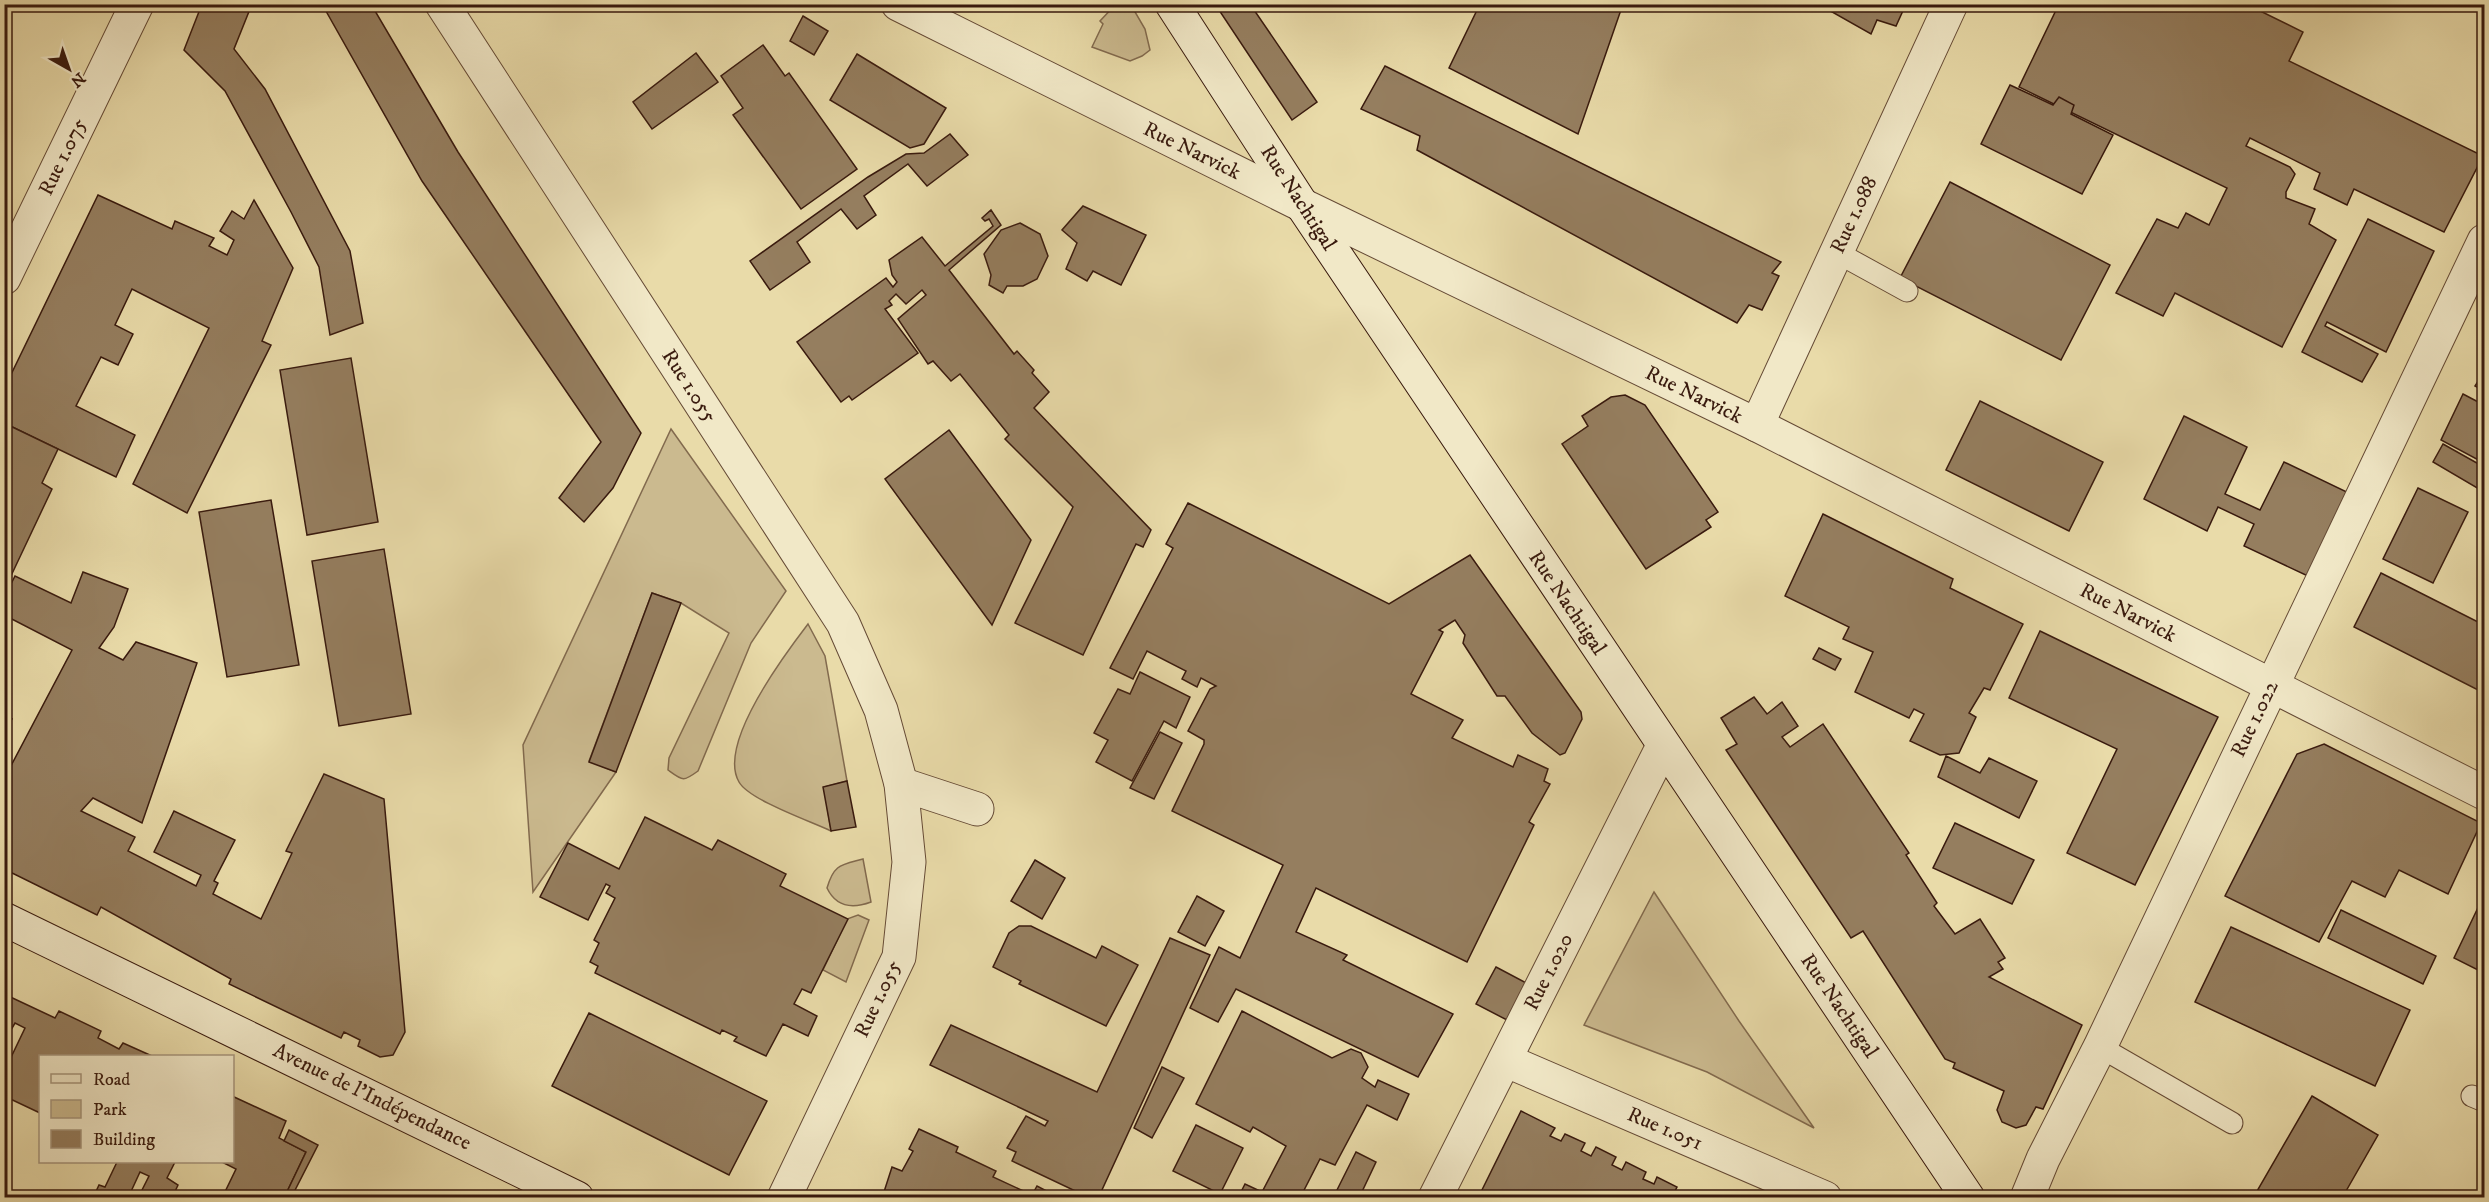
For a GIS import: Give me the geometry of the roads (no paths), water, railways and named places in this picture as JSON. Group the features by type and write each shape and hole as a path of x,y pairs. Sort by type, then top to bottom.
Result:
{"street":[{"name":"Rue 1.075","path":"4,278 137,4"},
{"name":"Rue 1.055","path":"442,4 843,623 881,710 901,784 909,862 899,957 784,1197"},
{"name":"Rue Narvick","path":"898,4 1302,205 1757,425 2484,793"},
{"name":"Rue Nachtigal","path":"1172,4 1302,205 1663,746 1968,1197"},
{"name":"Rue 1.088","path":"1757,425 1951,4"},
{"name":"Rue 1.022","path":"2027,1197 2043,1159 2100,1047 2484,241"},
{"name":"Rue 1.020","path":"1435,1197 1663,746"},
{"path":"901,784 977,809"},
{"name":"Avenue de l'Indépendance","path":"4,919 577,1197"},
{"name":"Rue 1.051","path":"1505,1060 1825,1197"}],"lane":[{"path":"1836,252 1907,291"},
{"path":"2100,1047 2232,1123"}]}
